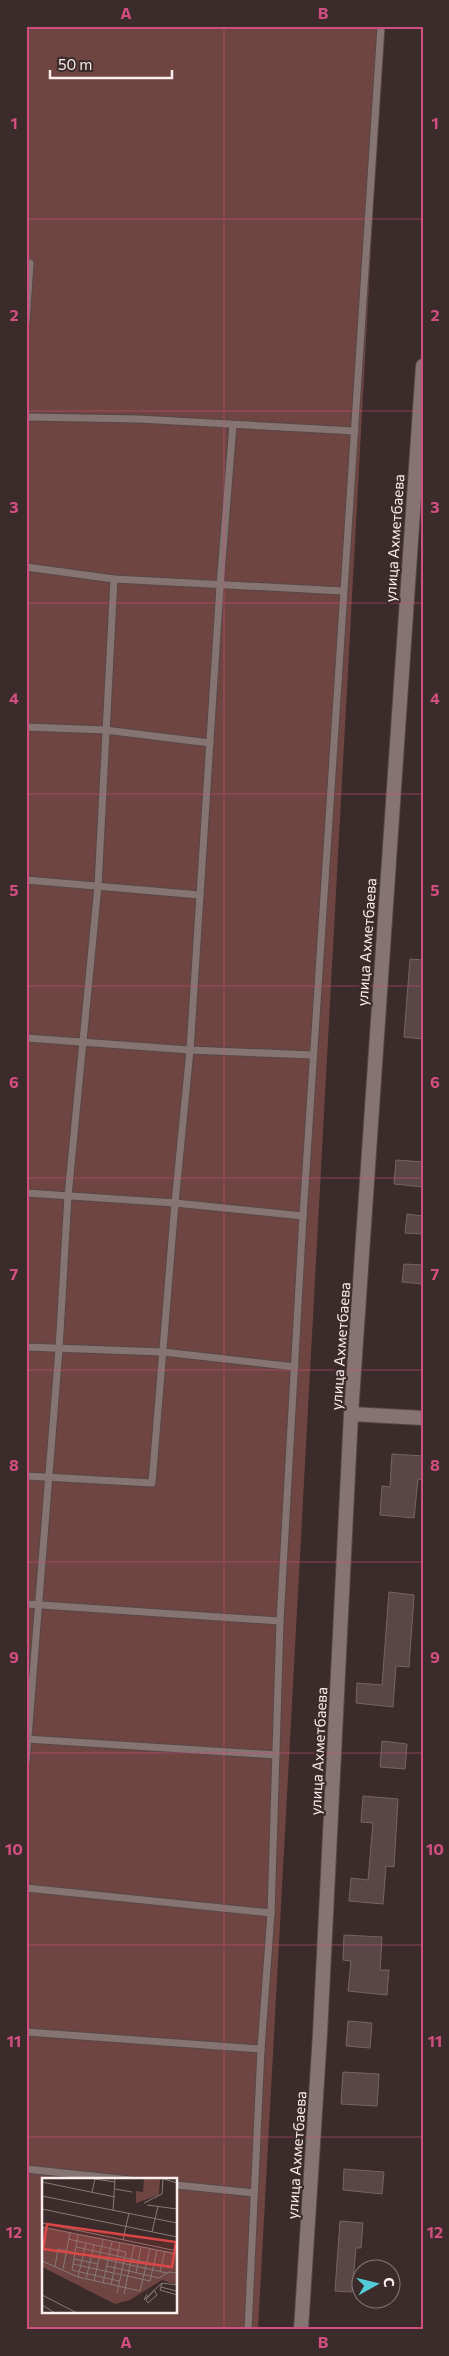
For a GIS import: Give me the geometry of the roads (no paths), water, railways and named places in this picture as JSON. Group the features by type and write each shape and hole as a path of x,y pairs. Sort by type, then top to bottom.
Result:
{"street":[{"name":"улица Ахметбаева","path":"301,2330 320,2034 351,1414 423,366"},
{"path":"351,1414 423,1418"}],"lane":[{"path":"248,2330 261,2050 271,1913 280,1621 312,1054 381,26"},
{"path":"26,263 30,263 26,322"},
{"path":"26,417 139,419 355,431"},
{"path":"26,1476 152,1483 175,1203 190,1050 220,586 233,425"},
{"path":"26,567 114,579 343,591"},
{"path":"26,1762 50,1478 68,1196 98,886 114,579"},
{"path":"26,728 105,730 210,743"},
{"path":"26,880 200,895"},
{"path":"26,1038 82,1044 312,1054"},
{"path":"26,1193 175,1203 303,1216"},
{"path":"26,1347 163,1352 294,1367"},
{"path":"26,1604 280,1621"},
{"path":"27,1739 276,1755"},
{"path":"26,1888 271,1913"},
{"path":"26,2032 261,2050"},
{"path":"26,2169 111,2178"},
{"path":"178,2185 254,2193"}]}
